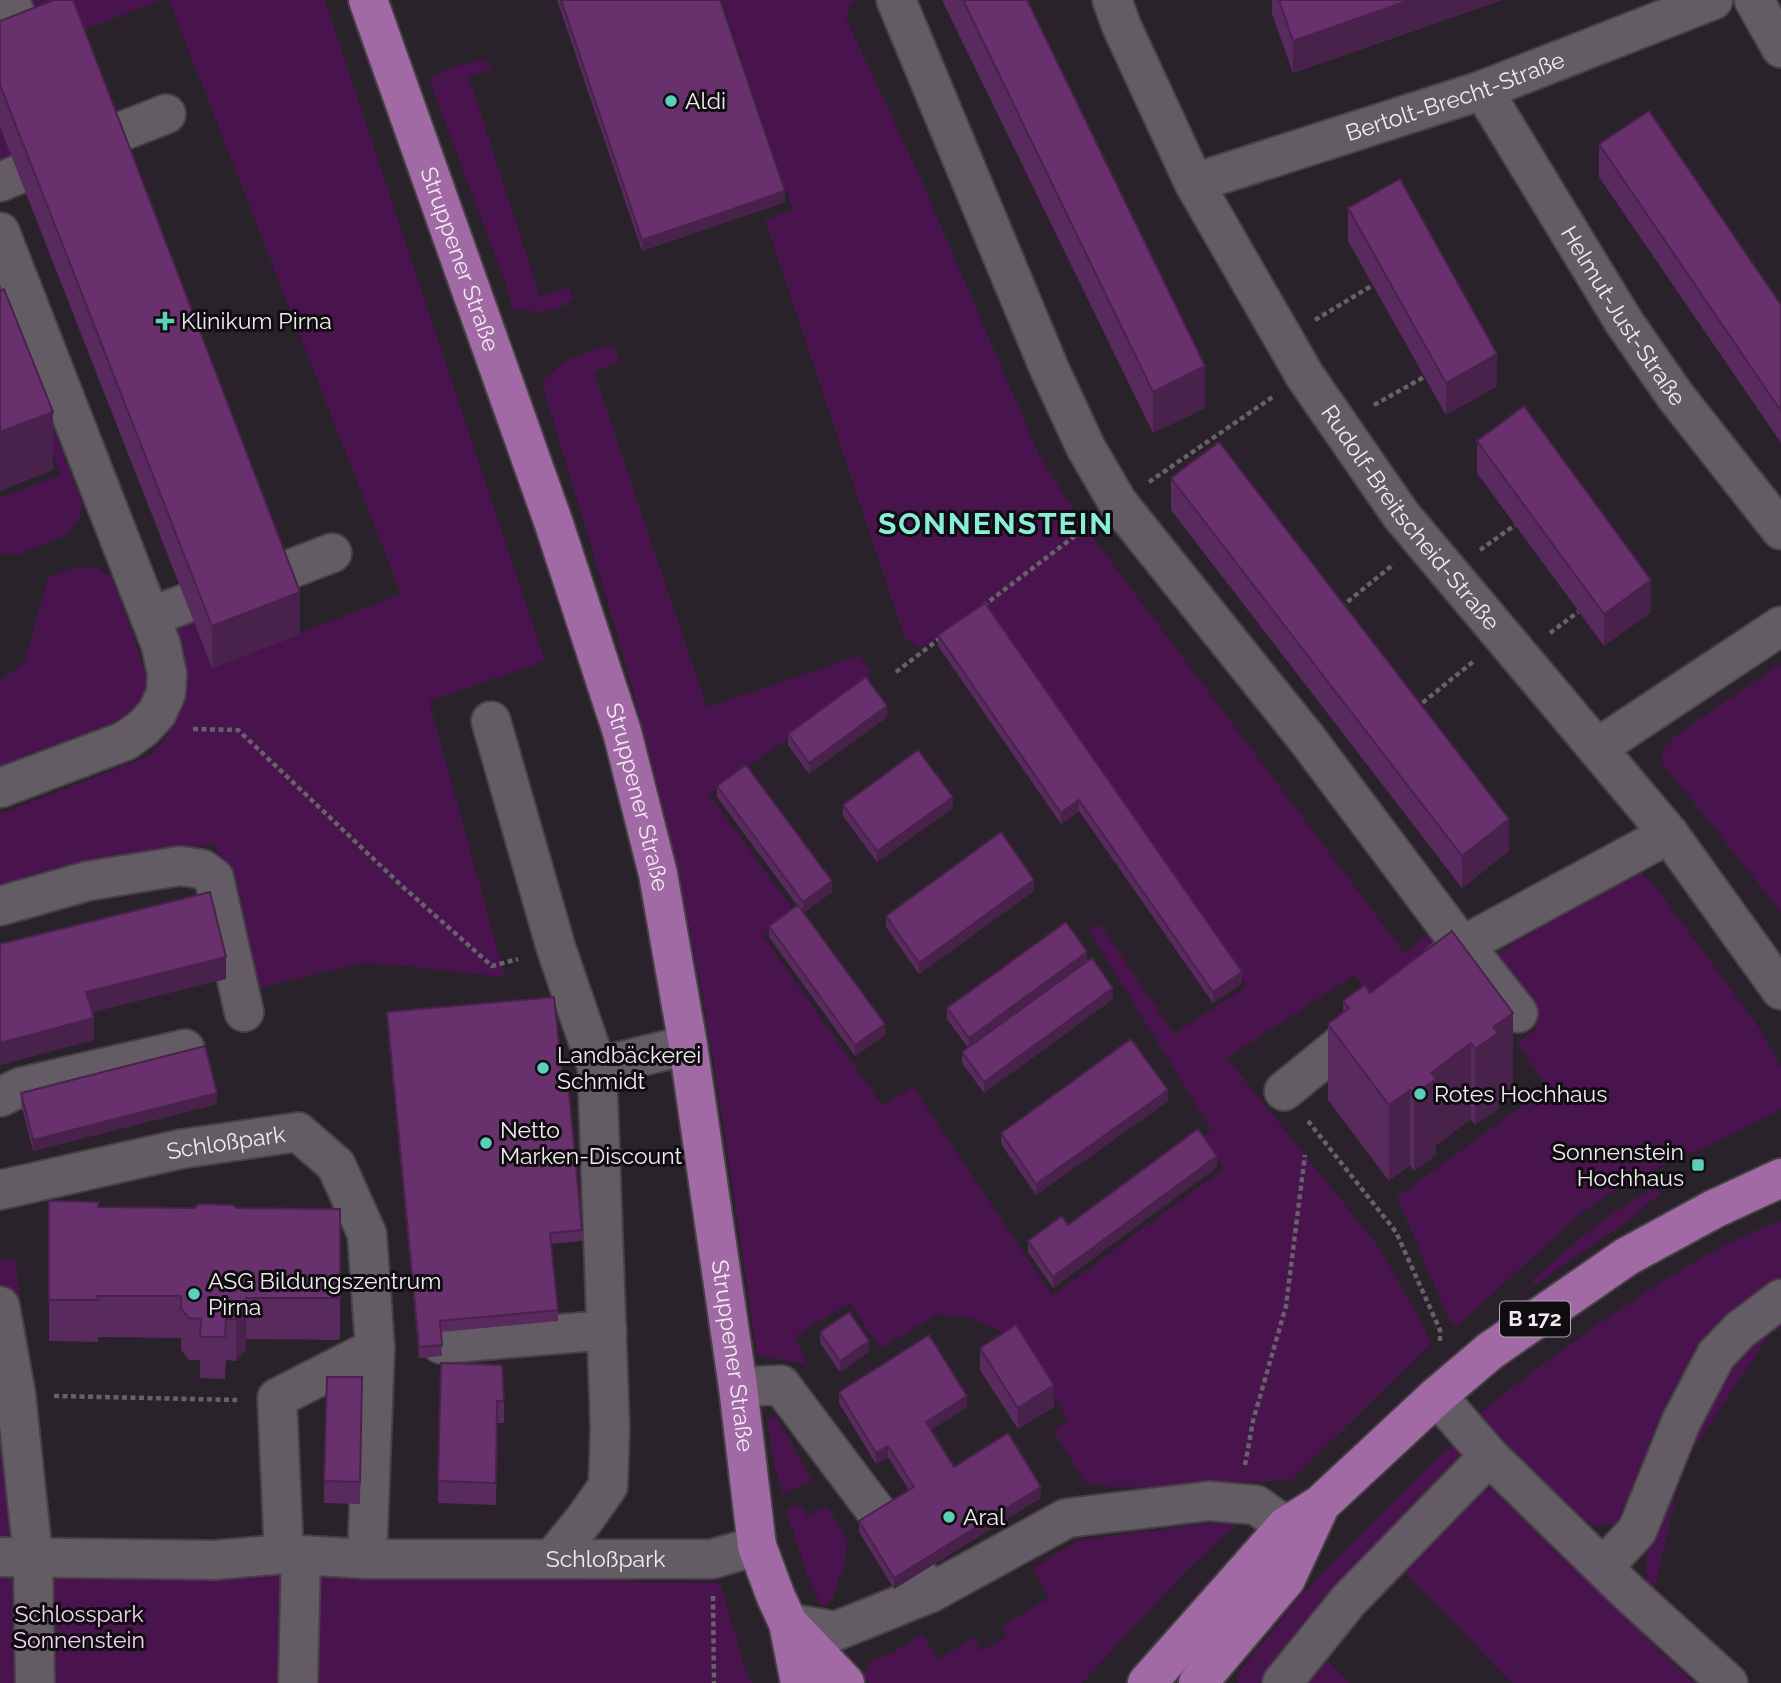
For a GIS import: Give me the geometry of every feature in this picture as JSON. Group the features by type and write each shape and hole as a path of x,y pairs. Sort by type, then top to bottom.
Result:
{"main road":[{"name":"Struppener Straße","path":"368,0 554,524 622,732 657,874 688,1045 738,1387 758,1546 788,1623 800,1683"},
{"name":"B 172","path":"1147,1683 1286,1526 1321,1504 1437,1396 1490,1351 1626,1257 1714,1209 1781,1178"},
{"name":"B 172","path":"1205,1681 1286,1579 1321,1504"},
{"name":"Struppener Straße","path":"788,1623 845,1683"}],"street":[{"path":"10,0 29,51"},
{"path":"897,0 1049,368 1086,448 1118,503 1307,739 1462,946 1518,1013"},
{"name":"Rudolf-Breitscheid-Straße","path":"1112,0 1124,33 1194,183 1305,376 1401,515 1669,834 1774,967"},
{"name":"Bertolt-Brecht-Straße","path":"1194,183 1483,90 1713,0"},
{"path":"1754,0 1781,48"},
{"name":"Helmut-Just-Straße","path":"1483,90 1624,322 1676,397 1781,530"},
{"path":"67,152 166,114"},
{"path":"0,232 161,645 167,674 166,693 157,713 125,741 0,788"},
{"path":"236,589 332,553"},
{"path":"150,617 187,603"},
{"path":"1597,748 1781,626"},
{"path":"491,722 556,948 597,1066 610,1428 608,1486 553,1558"},
{"path":"1284,1091 1462,946 1669,834"},
{"path":"0,906 88,881 180,866 202,869 214,878 244,1012"},
{"path":"597,1066 688,1045"},
{"path":"0,1097 21,1087 185,1049"},
{"name":"Schloßpark","path":"0,1190 181,1149 298,1132 337,1165 367,1234 374,1348 367,1559"},
{"path":"1603,1567 1637,1531 1681,1422 1716,1355 1740,1330 1781,1299"},
{"path":"0,1306 8,1397 16,1557 35,1683"},
{"path":"441,1345 607,1330"},
{"path":"298,1683 292,1555 277,1398 374,1348"},
{"path":"738,1387 781,1385 881,1518"},
{"path":"1437,1396 1489,1457 1728,1683"},
{"path":"1282,1683 1349,1600 1489,1457"},
{"path":"788,1623 836,1631 924,1584 1067,1518 1209,1501 1256,1505 1286,1526"},
{"name":"Schloßpark","path":"16,1557 215,1560 292,1555 367,1559 712,1559 758,1546"}],"path":[{"path":"1306,326 1373,285"},
{"path":"1372,407 1424,377"},
{"path":"1471,557 1515,525"},
{"path":"1335,612 1422,541"},
{"path":"1541,640 1578,612"},
{"path":"1412,711 1503,637"},
{"path":"143,728 237,730 393,878 492,966 556,948"},
{"path":"1284,1091 1396,1232 1440,1330 1437,1396"},
{"path":"1238,1504 1254,1421 1286,1306 1305,1156"},
{"path":"8,1397 241,1400 277,1398"},
{"path":"712,1559 714,1683"}],"green space":[{"path":"24,0 161,0 42,46"},
{"path":"169,0 325,0 545,661 429,701 505,977 365,962 258,988 214,843 0,898 0,814 152,755 173,726 183,695 174,639 179,628 194,623 212,668 401,594"},
{"path":"722,0 855,0 849,7 846,18 919,175 1040,457 1081,522 1404,953 1435,928 1442,937 1376,998 1354,975 1227,1058 1378,1246 1423,1325 1430,1344 1292,1480 1153,1487 1108,1487 1085,1482 1053,1431 1068,1420 1021,1344 1000,1331 967,1317 937,1315 880,1348 850,1303 795,1336 807,1365 757,1355 713,1058 692,940 650,755 542,383 557,368 585,353 615,346 619,361 594,372 707,707 860,655 870,672 868,682 709,794 796,914 763,936 883,1106 913,1087 1052,1296 1224,1168 1204,1137 1211,1129 1089,930 1101,925 1174,1034 1247,986 1114,788 986,606 921,649 905,639 765,220 793,210"},
{"path":"480,60 495,67 469,77 540,297 569,287 573,298 560,308 537,312 513,309 429,79 453,67"},
{"path":"0,126 13,158 0,162"},
{"path":"0,292 82,502 79,519 66,535 16,555 0,553 0,498 60,475 8,339"},
{"path":"74,568 98,568 111,578 147,677 145,699 132,717 117,726 0,772 0,681 25,661 48,578"},
{"path":"1780,664 1781,912 1661,761 1664,748 1675,736"},
{"path":"1640,872 1655,886 1759,1028 1781,1067 1781,1110 1715,1143 1674,1159 1612,1192 1579,1215 1456,1327 1447,1315 1397,1197 1547,1088 1517,1043 1537,1029 1487,959 1622,878"},
{"path":"1657,1187 1661,1193 1625,1223 1535,1285 1532,1281 1592,1230 1623,1206"},
{"path":"1781,1221 1781,1285 1634,1510 1616,1524 1587,1526 1476,1417 1511,1388 1660,1283 1719,1249"},
{"name":"Schlosspark Sonnenstein","path":"0,1260 15,1260 34,1396 49,1570 720,1583 746,1672 752,1683 0,1683"},
{"path":"1781,1310 1781,1328 1770,1334 1683,1465 1654,1591 1646,1583 1648,1542 1724,1359"},
{"path":"776,1415 812,1481 783,1493 774,1466 767,1420"},
{"path":"1450,1446 1465,1446 1472,1456 1270,1683 1238,1683 1236,1676 1301,1595"},
{"path":"1491,1488 1694,1683 1512,1683 1402,1570 1470,1501"},
{"path":"801,1505 807,1516 827,1506 848,1541 832,1600 822,1607 807,1574 786,1510"},
{"path":"1207,1523 1238,1523 1184,1573 1082,1683 869,1683 863,1674 869,1668 870,1661 892,1653 923,1634 938,1660 974,1637 981,1651 1006,1637 1002,1626 1049,1598 1033,1568 1079,1540"},
{"path":"1319,1652 1350,1683 1294,1683"}],"building":[{"path":"54,0 73,0 300,592 212,626 0,85 0,21"},
{"name":"Aldi","path":"561,0 720,0 785,191 642,240"},
{"path":"963,0 1027,0 1205,366 1153,392"},
{"path":"1279,0 1410,0 1293,41"},
{"path":"1649,111 1781,305 1781,411 1599,144"},
{"path":"1400,179 1497,354 1446,383 1348,208"},
{"path":"4,289 53,412 0,432 0,291"},
{"path":"1524,406 1651,580 1604,614 1477,441"},
{"path":"1219,442 1509,819 1462,856 1171,478"},
{"path":"985,603 1242,972 1213,992 1079,800 1061,813 938,635"},
{"path":"866,677 887,706 809,763 788,734"},
{"path":"918,750 953,797 877,851 843,805"},
{"path":"746,765 832,881 803,902 717,786"},
{"path":"1001,832 1034,880 919,963 886,916"},
{"path":"210,892 226,957 86,992 94,1018 0,1043 0,944"},
{"path":"798,905 885,1024 855,1045 769,926"},
{"path":"1066,922 1087,952 969,1038 947,1008"},
{"path":"1452,931 1513,1013 1493,1027 1498,1033 1475,1049 1471,1043 1431,1073 1436,1079 1414,1095 1410,1090 1389,1105 1328,1024 1349,1008 1343,1001 1365,985 1370,993"},
{"path":"1092,958 1113,988 984,1082 962,1052"},
{"name":"Netto Marken-Discount","path":"554,997 562,1072 567,1072 582,1230 550,1233 558,1310 440,1321 442,1345 419,1347 387,1012"},
{"path":"1131,1039 1168,1090 1036,1184 1001,1133"},
{"path":"205,1046 217,1093 33,1140 21,1093"},
{"path":"1198,1129 1217,1156 1053,1277 1028,1241 1062,1216 1068,1225"},
{"path":"49,1201 99,1202 98,1207 194,1208 199,1204 233,1205 237,1208 340,1209 340,1298 246,1298 246,1309 236,1319 226,1319 225,1337 200,1337 201,1319 189,1318 181,1308 181,1296 97,1296 98,1300 49,1300"},
{"path":"849,1312 869,1341 840,1361 820,1332"},
{"path":"1016,1325 1054,1385 1018,1408 980,1348"},
{"path":"929,1335 967,1396 926,1422 954,1467 1008,1433 1041,1487 894,1578 859,1521 914,1487 888,1446 876,1453 839,1392"},
{"path":"441,1363 502,1365 504,1401 497,1401 496,1483 438,1481"},
{"path":"327,1377 362,1377 360,1482 324,1481"}],"place":[{"name":"Aldi","path":"671,101"},
{"name":"Klinikum Pirna","path":"165,321"},
{"name":"Landbäckerei Schmidt","path":"543,1068"},
{"name":"Rotes Hochhaus","path":"1420,1094"},
{"name":"Netto Marken-Discount","path":"486,1143"},
{"name":"Sonnenstein Hochhaus","path":"1698,1165"},
{"name":"ASG Bildungszentrum Pirna","path":"194,1294"},
{"name":"Aral","path":"949,1517"}],"district":[{"name":"SONNENSTEIN","path":"996,524"}]}
